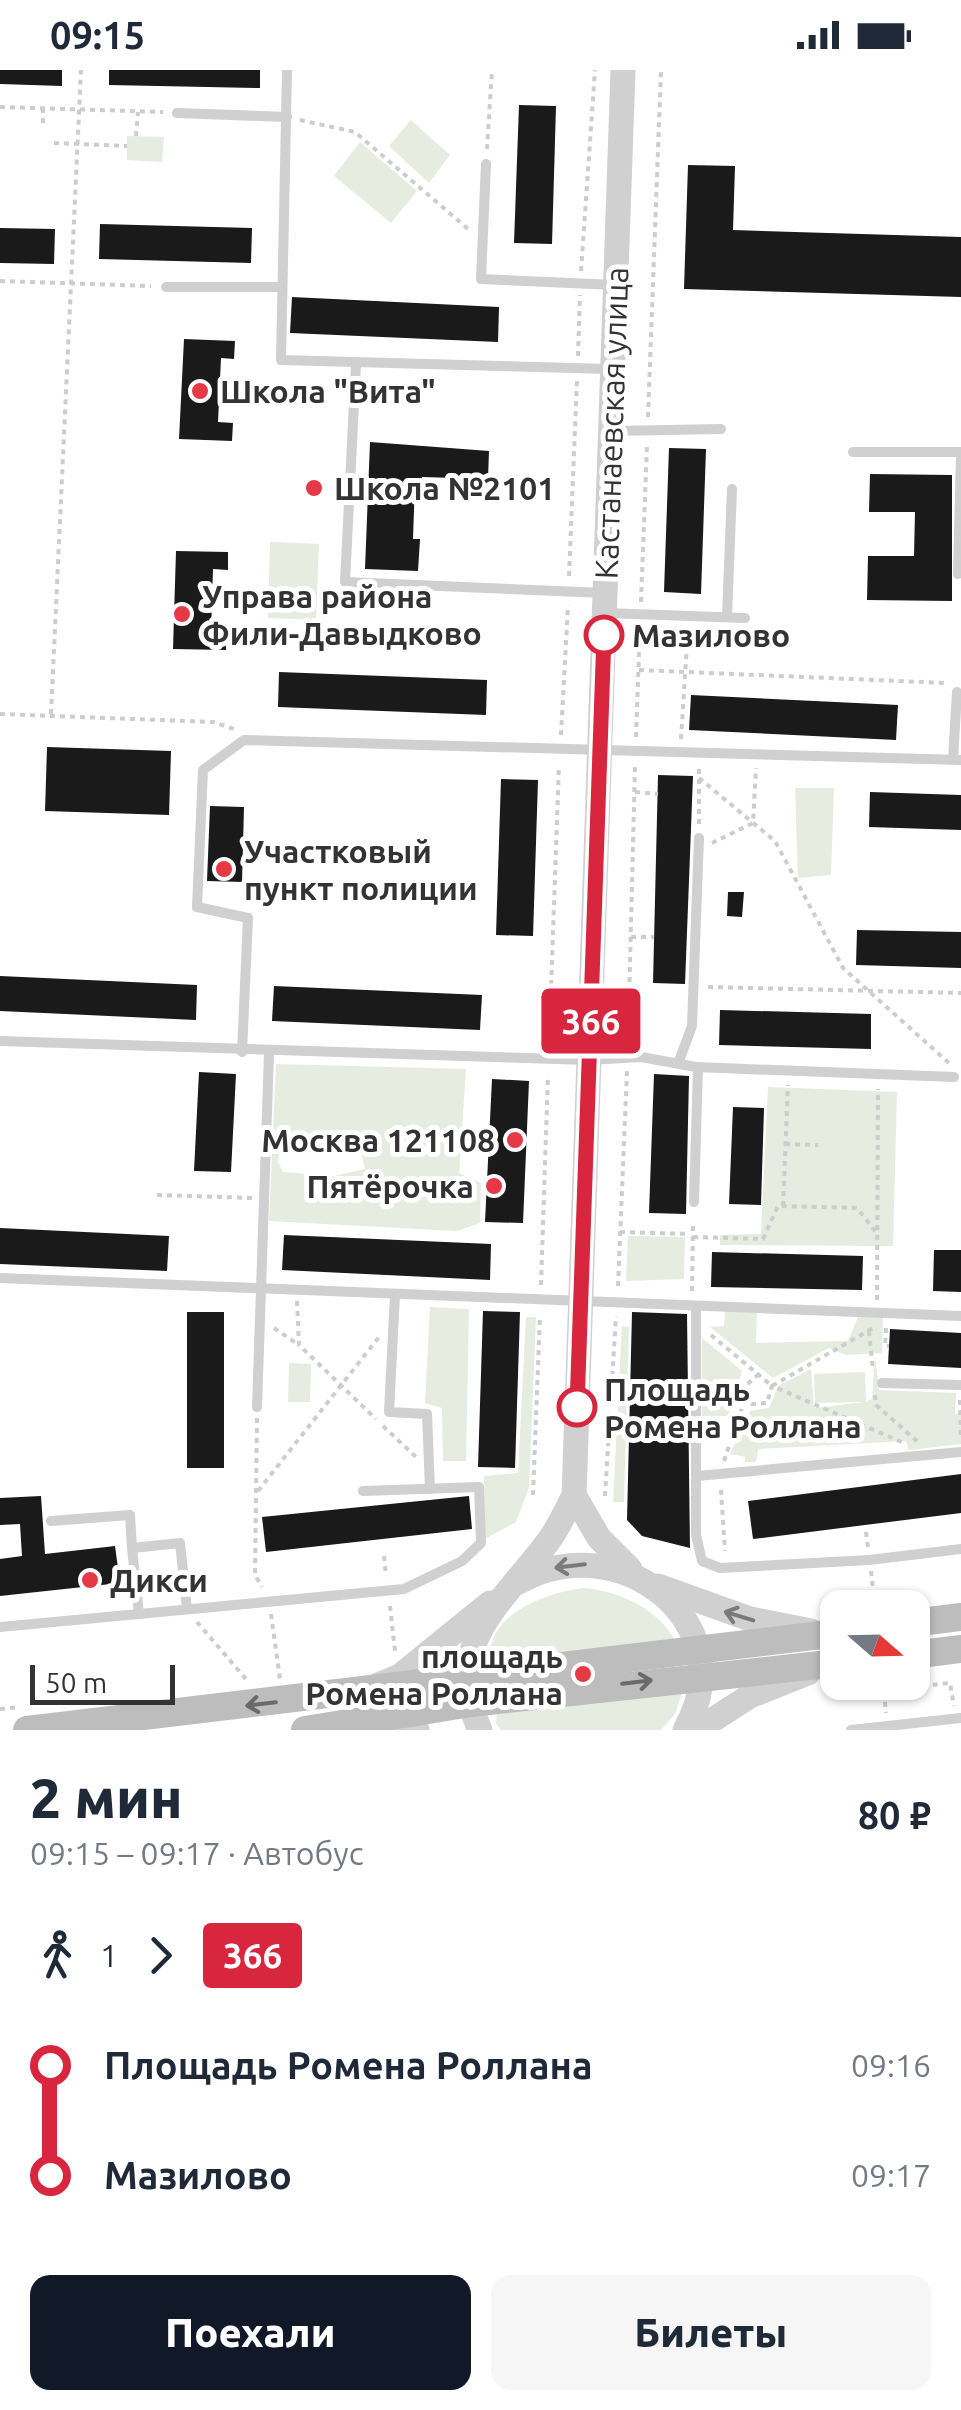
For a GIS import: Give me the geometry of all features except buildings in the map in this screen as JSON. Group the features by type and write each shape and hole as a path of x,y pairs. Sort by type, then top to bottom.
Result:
{"main road":[{"path":"930,1620 961,1616"},
{"path":"305,1730 473,1704 820,1637"},
{"path":"930,1652 961,1649"},
{"path":"700,1663 820,1664"},
{"path":"27,1730 357,1692 473,1704"}],"street":[{"name":"Кастанаевская улица","path":"473,1704 474,1643 502,1593 548,1542 574,1495 623,70"},
{"path":"574,1495 599,1538 674,1606 700,1663 700,1696 686,1730"},
{"path":"357,1692 400,1676 502,1593 568,1564 606,1565 750,1619 820,1631"},
{"path":"697,1730 778,1683 820,1670"},
{"path":"361,1722 416,1730"}],"lane":[{"path":"287,70 280,360 613,369"},
{"path":"178,113 287,117"},
{"path":"486,164 481,278 616,286"},
{"path":"166,287 281,287"},
{"path":"356,364 345,582 568,592 641,615 745,618"},
{"path":"611,431 720,429"},
{"path":"852,452 961,453 958,574"},
{"path":"727,617 732,489"},
{"path":"242,1052 248,918 198,907 203,770 244,740 957,760 959,687"},
{"path":"679,1060 692,1026 698,844"},
{"path":"0,1041 269,1053 590,1060 628,1057 679,1060 698,1067 954,1077"},
{"path":"257,1407 269,1053"},
{"path":"694,1202 698,1067"},
{"path":"0,1278 961,1316"},
{"path":"394,1295 389,1412 427,1414 430,1488"},
{"path":"693,1305 698,1555 702,1561 720,1568 870,1560 961,1549"},
{"path":"882,1383 960,1385"},
{"path":"697,1476 961,1452"},
{"path":"0,1627 404,1588 462,1562 481,1543 479,1487 363,1491"},
{"path":"50,1522 130,1516 139,1614"},
{"path":"132,1548 180,1543 187,1609"},
{"path":"851,1730 959,1719"}],"path":[{"path":"52,714 81,70"},
{"path":"486,164 492,70"},
{"path":"533,1495 580,284 595,70"},
{"path":"606,1496 628,1057 661,70"},
{"path":"0,107 178,113"},
{"path":"42,108 43,124"},
{"path":"136,136 138,112"},
{"path":"287,117 355,132 482,242"},
{"path":"54,143 127,146"},
{"path":"0,281 166,287"},
{"path":"680,754 689,616"},
{"path":"638,670 959,687"},
{"path":"0,714 213,722 236,730 244,740"},
{"path":"700,755 698,844 753,823"},
{"path":"753,823 756,756"},
{"path":"698,778 775,841 843,968 956,1068 954,1077"},
{"path":"635,792 658,794"},
{"path":"631,937 654,938"},
{"path":"693,987 961,993"},
{"path":"784,1206 788,1071"},
{"path":"877,1313 878,1074"},
{"path":"785,1144 818,1145"},
{"path":"157,1195 262,1198"},
{"path":"620,1232 763,1239 778,1206 784,1206 856,1208 877,1234"},
{"path":"692,1223 693,1305"},
{"path":"297,1292 298,1344"},
{"path":"258,1316 298,1344 430,1471"},
{"path":"256,1493 394,1318"},
{"path":"696,1323 772,1386 932,1455"},
{"path":"759,1374 744,1384 745,1399 756,1406 767,1402 772,1386 869,1330"},
{"path":"886,1333 884,1346 889,1346"},
{"path":"960,1385 961,1440"},
{"path":"257,1407 255,1575 270,1601 280,1679"},
{"path":"384,1556 398,1661"},
{"path":"187,1609 249,1683"},
{"path":"930,1684 950,1682 959,1719"},
{"path":"885,1700 887,1726"}],"shaded area":[{"path":"411,120 450,155 429,183 389,146"},
{"path":"127,136 164,137 162,162 127,160"},
{"path":"360,142 417,191 391,223 334,176"},
{"path":"270,542 319,544 316,620 268,618"},
{"path":"795,788 834,788 831,875 798,878"},
{"path":"276,1064 466,1069 459,1173 481,1183 480,1223 457,1231 269,1221","holes":["300,1134 359,1144 365,1169 334,1176 283,1172 278,1162 281,1146"]},
{"path":"768,1087 897,1092 893,1246 720,1245 720,1235 761,1234"},
{"path":"628,1236 685,1237 684,1279 626,1281"},
{"path":"430,1307 469,1309 466,1461 443,1461 442,1408 425,1403"},
{"path":"725,1311 757,1312 756,1343 848,1341 858,1317 883,1317 882,1353 846,1355 829,1348 773,1378 710,1327 724,1326"},
{"path":"526,1317 536,1317 529,1488 516,1522 485,1539 484,1476 518,1473"},
{"path":"622,1326 629,1327 624,1502 613,1502"},
{"path":"702,1338 742,1371 729,1416 702,1416"},
{"path":"875,1357 879,1390 956,1393 955,1414 961,1414 961,1444 909,1450 906,1441 758,1449 756,1462 745,1462 745,1457 730,1454 750,1411 769,1408 778,1386 811,1369 814,1408 865,1402 815,1403 814,1374 865,1372 866,1401 872,1399"},
{"path":"289,1363 311,1364 310,1402 288,1402"},
{"path":"584,1588 611,1593 637,1604 659,1620 675,1641 491,1664 491,1647 507,1619 536,1601"},
{"path":"684,1687 675,1714 661,1730 500,1730 496,1723 497,1712"}],"bus line":[{"name":"366","path":"577,1407 604,635"}],"place":[{"name":"Школа \"Вита\"","path":"200,391"},
{"name":"Школа №2101","path":"314,488"},
{"name":"Управа района Фили-Давыдково","path":"182,614"},
{"name":"Мазилово","path":"604,635"},
{"name":"Участковый пункт полиции","path":"224,869"},
{"name":"Москва 121108","path":"515,1140"},
{"name":"Пятёрочка","path":"494,1186"},
{"name":"Площадь Ромена Роллана","path":"577,1407"},
{"name":"Дикси","path":"90,1580"},
{"name":"площадь Ромена Роллана","path":"583,1674"}]}
